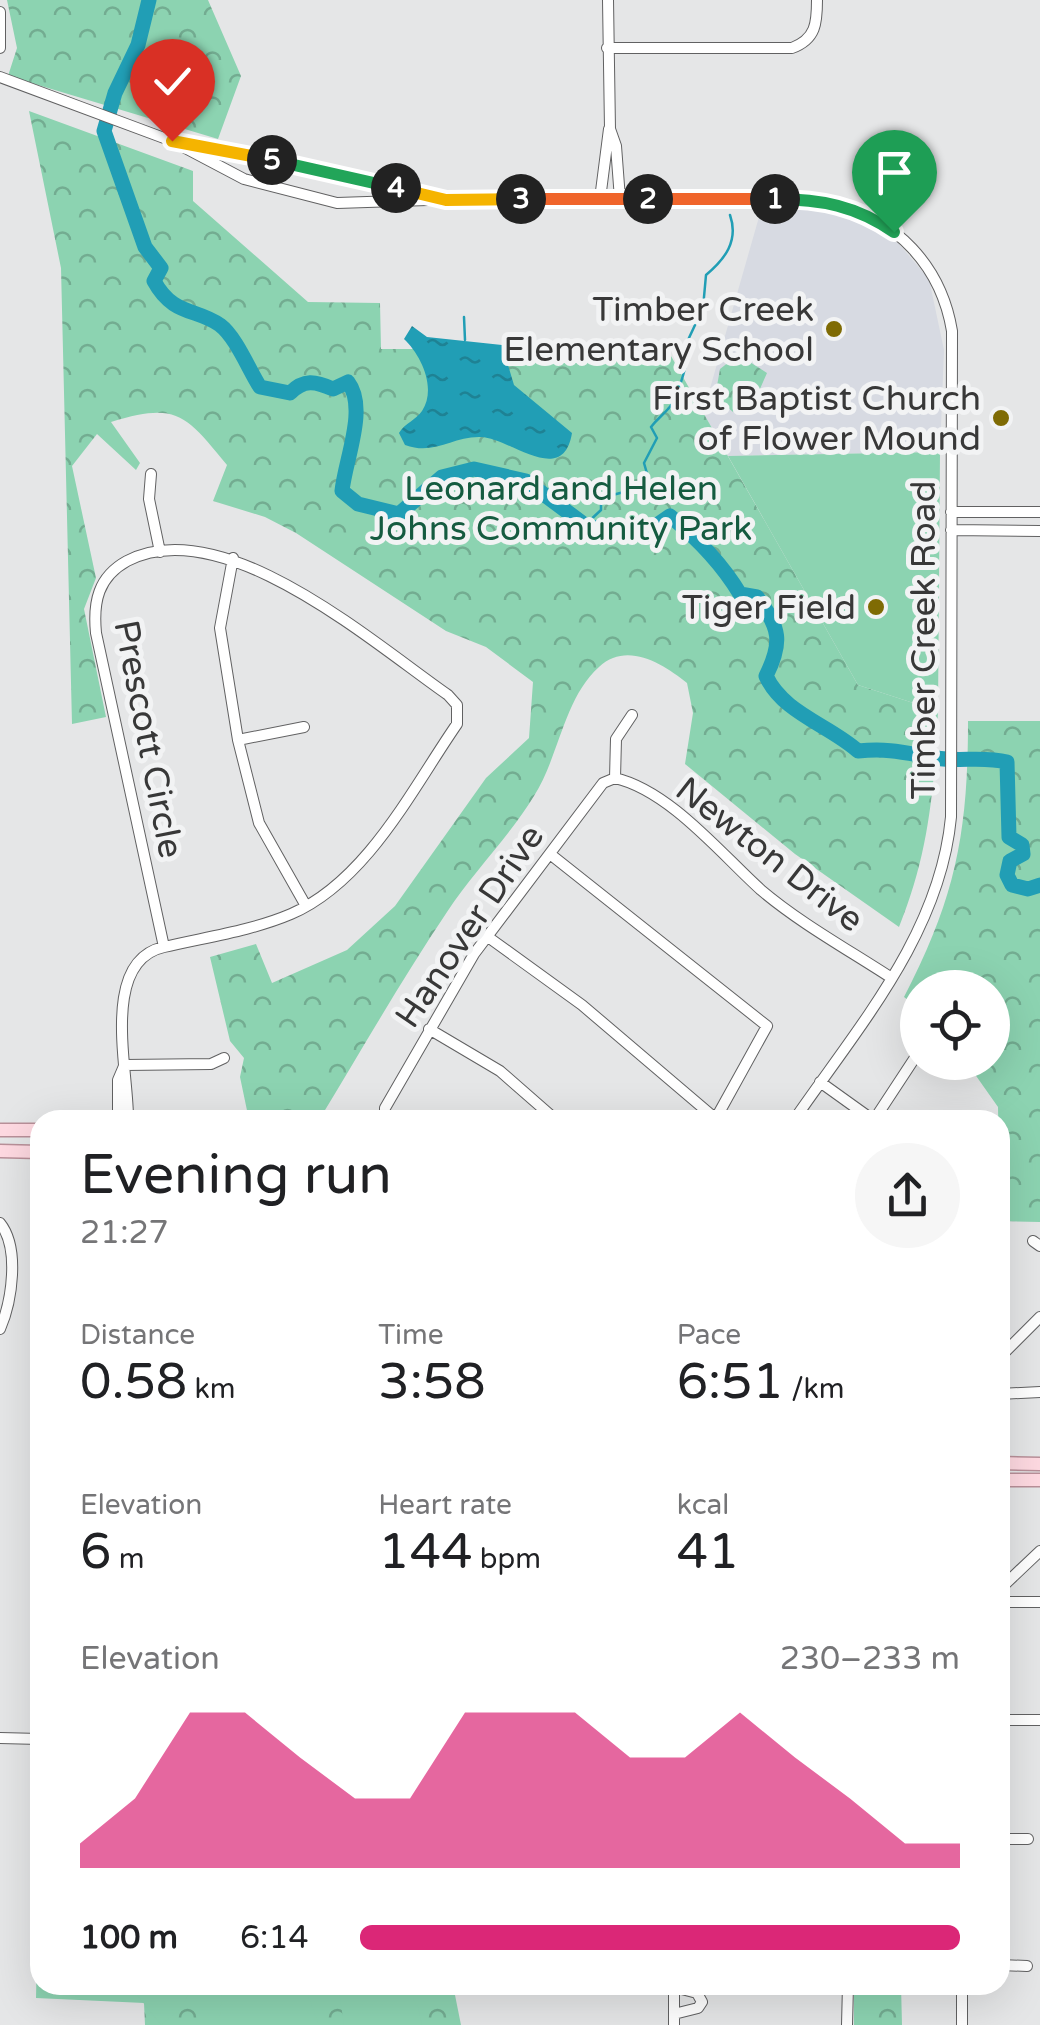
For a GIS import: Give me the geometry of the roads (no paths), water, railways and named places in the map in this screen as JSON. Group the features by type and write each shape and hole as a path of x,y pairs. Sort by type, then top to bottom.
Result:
{"main road":[{"path":"0,1130 30,1130"},
{"path":"0,1151 30,1152"},
{"path":"1010,1463 1040,1464"},
{"path":"1010,1480 1040,1480"}],"street":[{"path":"600,198 610,128 608,0"},
{"path":"607,48 792,48 804,44 817,27 817,0"},
{"path":"0,12 0,48"},
{"name":"Timber Creek Road","path":"0,77 172,141 446,200"},
{"path":"610,128 616,146 620,198"},
{"name":"Timber Creek Road","path":"172,141 244,180 308,198 355,203 600,198 832,202 868,213 910,245 934,275 952,331 950,828 936,894 910,948 801,1110"},
{"path":"152,474 150,498 160,552"},
{"path":"951,512 1040,512"},
{"path":"951,530 1040,531"},
{"name":"Prescott Circle","path":"164,947 95,623 96,595 104,580 125,562 160,552 233,558 279,579 457,704 457,724 366,854 306,906"},
{"path":"127,1110 126,979 150,951 250,928 306,906 259,823 238,740 220,628 233,558"},
{"path":"615,778 616,738 632,714"},
{"path":"238,740 304,727"},
{"name":"Hanover Drive","path":"388,1110 429,1029 488,937 603,784 615,778"},
{"name":"Newton Drive","path":"615,778 634,785 700,832 786,909 890,976"},
{"path":"550,854 767,1026 720,1110"},
{"path":"488,937 582,1005 704,1110"},
{"path":"429,1029 500,1071 545,1110"},
{"path":"125,1066 210,1064 224,1058"},
{"path":"118,1110 118,1080 125,1066"},
{"path":"881,1110 900,1080"},
{"path":"820,1082 860,1110"},
{"path":"0,1223 10,1239 11,1257 8,1309 0,1330"},
{"path":"1010,1348 1040,1318"},
{"path":"1010,1394 1040,1392"},
{"path":"1010,1580 1040,1551"},
{"path":"1010,1602 1040,1602"},
{"path":"1010,1720 1040,1720"},
{"path":"0,1738 30,1740"},
{"path":"1010,1839 1028,1839"},
{"path":"1010,1965 1027,1966"},
{"path":"674,2020 698,2008 702,2002 698,1995"},
{"path":"847,2025 848,1995"},
{"path":"962,1995 962,2025"}],"water":[{"path":"412,326 427,337 502,345 514,385 572,433 567,449 558,457 547,459 481,437 435,447 405,445 399,433 422,411 428,392 421,363 404,339"}],"waterway":[{"path":"149,0 138,45 115,93 104,131 145,247 161,268 154,281 177,306 226,330 260,387 290,393 305,383 333,389 348,382 354,393 356,420 342,491 358,504 399,514 442,477 474,469 526,481 585,525 624,535 644,534 670,516 709,552 740,594 757,597 765,608 777,644 766,676 783,700 795,709 858,751 1007,762 1009,837 1022,845 1023,854 1010,861 1007,875 1012,885 1028,889 1040,885"},
{"path":"585,525 601,510 601,498 624,492 648,477 644,463 657,438 651,427 672,404 679,387 688,340 703,308 706,275 719,263 731,241 730,215"},
{"path":"464,317 465,340"}],"place":[{"name":"Timber Creek Elementary School","path":"834,329"},
{"name":"First Baptist Church of Flower Mound","path":"1001,418"},
{"name":"Tiger Field","path":"876,607"}],"park label":[{"name":"Leonard and Helen Johns Community Park","path":"561,508"}]}
